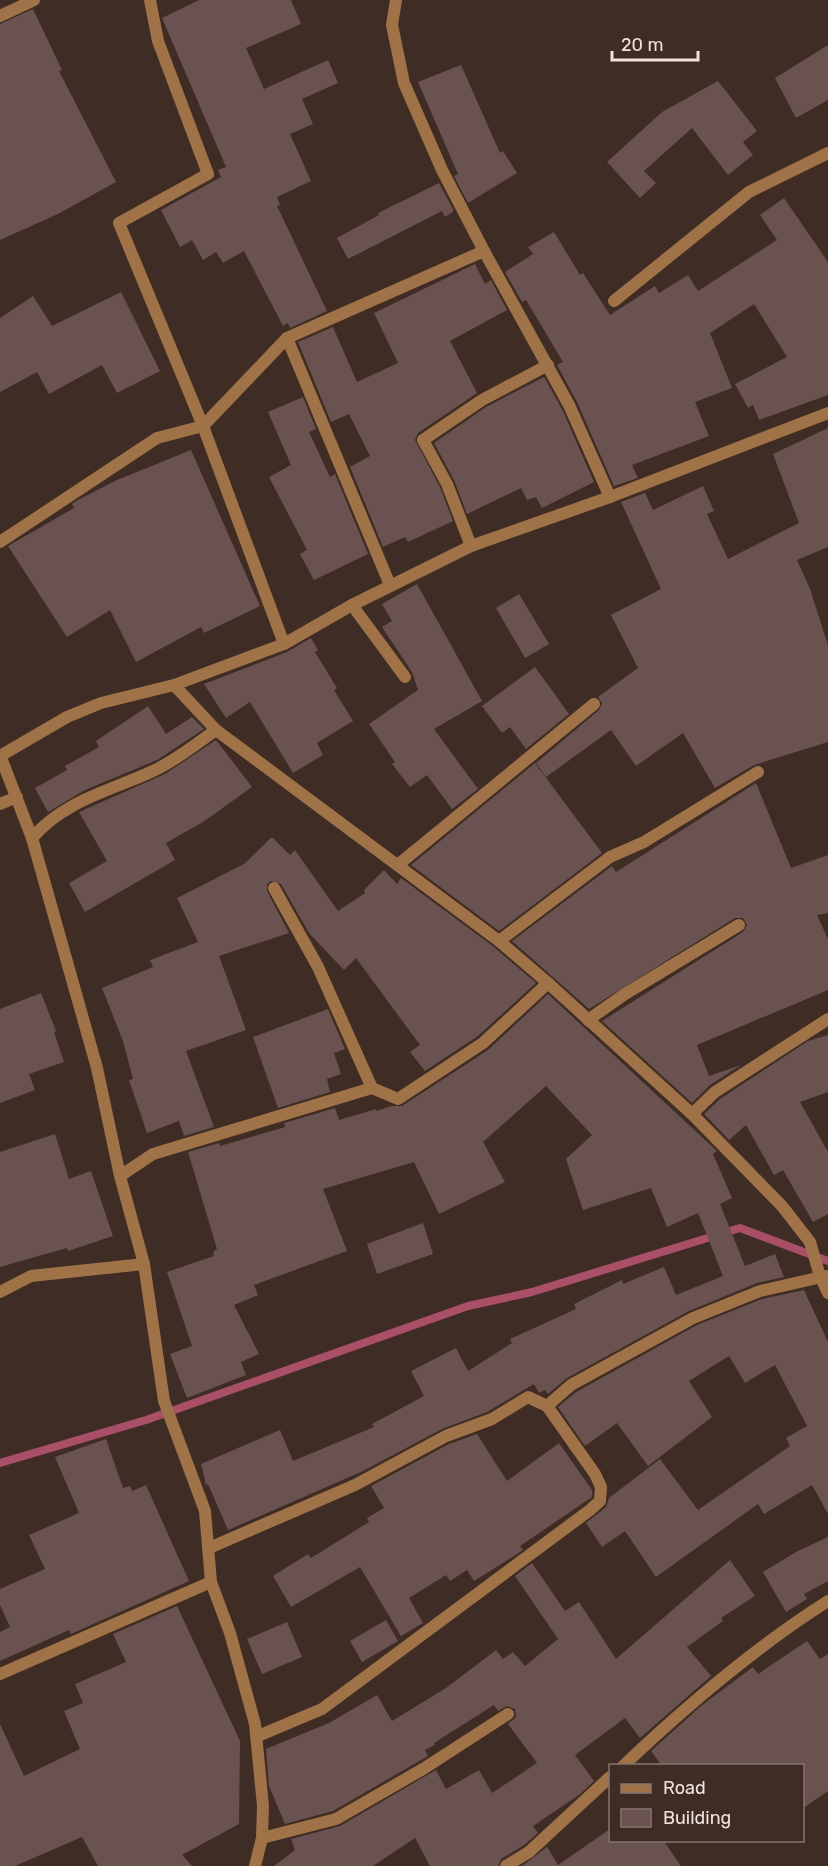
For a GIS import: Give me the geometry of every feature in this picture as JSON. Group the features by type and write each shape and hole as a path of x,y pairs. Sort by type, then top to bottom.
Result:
{"street":[{"path":"0,16 34,0"},
{"path":"150,0 158,41 208,174 119,223 203,426 284,644"},
{"path":"396,0 392,26 404,83 442,170 548,365 610,497"},
{"path":"614,300 748,192 828,153"},
{"path":"0,542 157,438 203,426 287,338 484,251"},
{"path":"287,338 390,585"},
{"path":"471,546 447,484 423,440 482,400 548,365"},
{"path":"255,1866 262,1838 263,1806 258,1736 230,1633 211,1582 206,1511 164,1401 144,1264 120,1176 97,1068 32,838 0,756 75,713 101,703 174,685 284,644 390,585 471,546 610,497 828,413"},
{"path":"352,605 405,677"},
{"path":"174,685 216,730 399,864 499,941 692,1114 782,1206 810,1242 824,1276 828,1293"},
{"path":"399,864 594,704"},
{"path":"32,838 47,820 108,788 154,771 216,730"},
{"path":"499,941 610,857 644,842 758,772"},
{"path":"0,804 17,797"},
{"path":"274,888 318,967 372,1088"},
{"path":"588,1020 625,994 740,925"},
{"path":"120,1176 153,1154 372,1088 398,1099 483,1043 548,983"},
{"path":"692,1114 715,1092 828,1019"},
{"path":"0,1292 31,1276 144,1264"},
{"path":"547,1406 571,1385 693,1318 760,1291 824,1276"},
{"path":"209,1548 355,1485 446,1436 492,1419 528,1397 547,1406 595,1474 601,1487 600,1501 524,1561 322,1709 258,1736"},
{"path":"0,1674 211,1582"},
{"path":"624,1764 663,1728 783,1629 828,1601"},
{"path":"262,1838 336,1819 423,1769 508,1714"},
{"path":"506,1866 530,1852 609,1778"}],"building":[{"path":"199,0 291,0 301,24 246,48 264,89 328,60 338,83 302,99 313,124 290,134 311,181 277,197 280,205 277,206 327,311 290,328 288,323 283,326 244,251 223,263 216,252 203,260 192,240 180,247 161,210 221,177 218,170 226,167 162,18"},
{"path":"33,9 62,70 59,71 116,182 58,214 0,240 0,24"},
{"path":"828,45 828,100 796,118 775,78"},
{"path":"461,65 500,153 503,151 517,173 468,203 454,176 458,174 418,82"},
{"path":"718,81 757,131 743,142 753,155 728,175 692,128 644,171 656,183 640,198 607,162 662,112"},
{"path":"439,183 454,211 445,217 442,211 348,259 337,238 379,215 378,213"},
{"path":"784,198 828,262 828,395 759,420 753,405 748,408 735,384 787,357 754,304 710,333 732,388 695,402 709,436 632,465 638,478 614,486 577,402 557,365 563,362 526,300 522,302 505,272 533,254 528,247 554,232 580,275 583,273 610,315 655,286 659,293 688,275 698,291 777,240 760,215"},
{"path":"475,264 485,284 491,280 507,310 450,341 477,393 418,433 415,440 440,487 453,521 408,542 405,537 383,547 350,467 370,456 349,414 331,422 298,342 333,327 357,382 398,363 374,313"},
{"path":"121,292 160,371 117,393 102,365 49,394 37,372 0,392 0,318 33,296 52,326"},
{"path":"544,377 562,409 594,482 542,508 536,497 527,500 521,488 467,514 454,480 434,443 486,407"},
{"path":"303,397 316,429 309,432 330,477 335,474 368,554 314,580 300,554 307,550 269,477 291,465 268,412"},
{"path":"828,428 828,547 797,560 810,589 828,645 828,742 754,765 715,788 683,733 636,766 611,730 546,777 536,763 599,710 602,703 598,697 638,668 611,615 661,589 621,502 645,493 653,510 703,486 714,511 707,514 728,559 799,523 773,454"},
{"path":"191,450 260,606 204,633 201,627 136,662 110,610 67,637 8,546 74,508 72,504 76,501 117,480"},
{"path":"417,584 482,701 434,729 478,789 452,809 427,775 410,787 392,764 395,762 369,724 418,690 412,672 382,627 392,621 382,604"},
{"path":"519,594 549,644 525,658 496,608"},
{"path":"311,638 318,650 315,652 337,688 334,690 353,721 317,743 323,755 293,773 250,702 226,718 204,684 287,652"},
{"path":"535,667 569,714 526,749 510,727 502,733 482,706"},
{"path":"148,706 166,734 192,717 204,729 157,760 85,790 48,812 35,788 67,770 65,766 99,747 96,741"},
{"path":"216,740 252,787 203,822 166,843 175,860 85,912 69,883 107,861 79,812 165,774"},
{"path":"535,763 602,853 499,931 411,865"},
{"path":"756,783 791,868 828,855 828,913 817,915 828,939 828,990 697,1045 709,1076 741,1065 710,1085 692,1103 602,1021 743,932 747,925 743,918 735,918 589,1009 512,941 612,866 616,872"},
{"path":"272,837 290,855 295,850 338,911 365,893 364,890 384,870 397,884 401,878 494,947 536,983 478,1036 425,1071 410,1052 420,1045 356,958 344,970 309,933 281,884 271,881 267,884 267,891 289,933 219,956 246,1030 186,1051 214,1127 184,1136 179,1121 147,1133 129,1080 133,1079 123,1041 102,988 153,967 150,960 198,942 177,898 244,864"},
{"path":"41,993 56,1031 54,1032 64,1062 29,1074 35,1090 0,1103 0,1009"},
{"path":"548,994 717,1151 713,1154 732,1198 720,1204 745,1266 775,1254 784,1277 757,1283 689,1311 567,1378 548,1394 545,1390 539,1393 534,1384 487,1412 442,1429 363,1471 228,1530 208,1484 206,1485 201,1464 280,1430 293,1461 374,1427 372,1424 424,1396 411,1371 456,1348 468,1371 512,1343 510,1339 576,1309 574,1304 622,1280 623,1284 664,1267 676,1295 723,1276 698,1213 667,1227 651,1188 583,1210 566,1159 592,1135 546,1086 483,1142 505,1182 439,1214 414,1162 323,1189 347,1251 254,1285 258,1295 234,1305 259,1354 241,1362 246,1375 187,1398 170,1354 192,1346 167,1272 214,1256 213,1252 217,1249 188,1152 219,1143 220,1146 285,1127 284,1123 335,1108 339,1120 376,1109 376,1111 392,1106 402,1106 488,1050"},
{"path":"328,1009 345,1049 334,1053 341,1074 327,1079 330,1092 278,1108 253,1037"},
{"path":"828,1035 828,1092 800,1102 828,1152 828,1214 813,1222 783,1170 774,1175 746,1125 729,1140 704,1114 720,1099 808,1041"},
{"path":"55,1134 69,1179 91,1171 113,1236 68,1251 67,1248 0,1267 0,1152"},
{"path":"423,1223 433,1254 377,1274 367,1244"},
{"path":"804,1290 828,1342 828,1514 812,1485 764,1514 758,1504 656,1577 625,1531 602,1547 586,1523 606,1507 609,1498 660,1459 698,1510 790,1446 786,1438 807,1426 775,1365 745,1383 729,1356 689,1381 712,1417 648,1466 617,1423 585,1446 558,1407 576,1392 697,1325 762,1299"},
{"path":"477,1434 507,1481 559,1443 592,1490 592,1497 520,1546 523,1550 474,1581 467,1570 450,1581 446,1575 409,1598 423,1623 401,1636 360,1567 291,1607 273,1576 308,1554 311,1558 369,1522 367,1518 384,1508 371,1486 449,1444"},
{"path":"106,1439 123,1488 130,1486 132,1491 146,1485 189,1581 71,1634 69,1630 0,1661 0,1632 10,1627 0,1605 0,1589 45,1569 29,1535 79,1513 55,1457"},
{"path":"828,1537 828,1581 804,1594 807,1599 786,1612 763,1572 796,1552"},
{"path":"730,1560 755,1596 721,1618 723,1621 687,1647 711,1676 640,1738 625,1718 575,1755 594,1781 579,1795 533,1826 538,1833 501,1859 498,1866 430,1866 415,1838 373,1866 274,1866 295,1850 291,1839 340,1826 436,1770 446,1789 479,1770 492,1793 537,1763 508,1724 516,1717 515,1709 507,1706 498,1711 494,1705 434,1743 435,1745 425,1750 428,1756 333,1811 285,1824 269,1786 266,1749 329,1723 377,1695 392,1721 446,1688 496,1650 503,1659 513,1652 525,1666 558,1639 515,1576 532,1563 565,1611 579,1602 616,1659"},
{"path":"177,1606 240,1741 239,1824 182,1855 192,1866 98,1866 82,1837 15,1866 0,1866 0,1724 24,1776 80,1749 64,1711 83,1703 75,1684 126,1662 113,1634"},
{"path":"386,1620 398,1641 362,1662 350,1641"},
{"path":"287,1622 302,1657 262,1674 247,1639"},
{"path":"807,1641 820,1659 828,1654 828,1791 804,1808 804,1764 661,1764 651,1751 701,1706 753,1667 758,1674"},
{"path":"609,1830 609,1842 664,1842 681,1866 522,1866 547,1847 558,1865"}],"waterway":[{"path":"0,1463 146,1420 468,1306 532,1292 740,1228 828,1261"}]}
